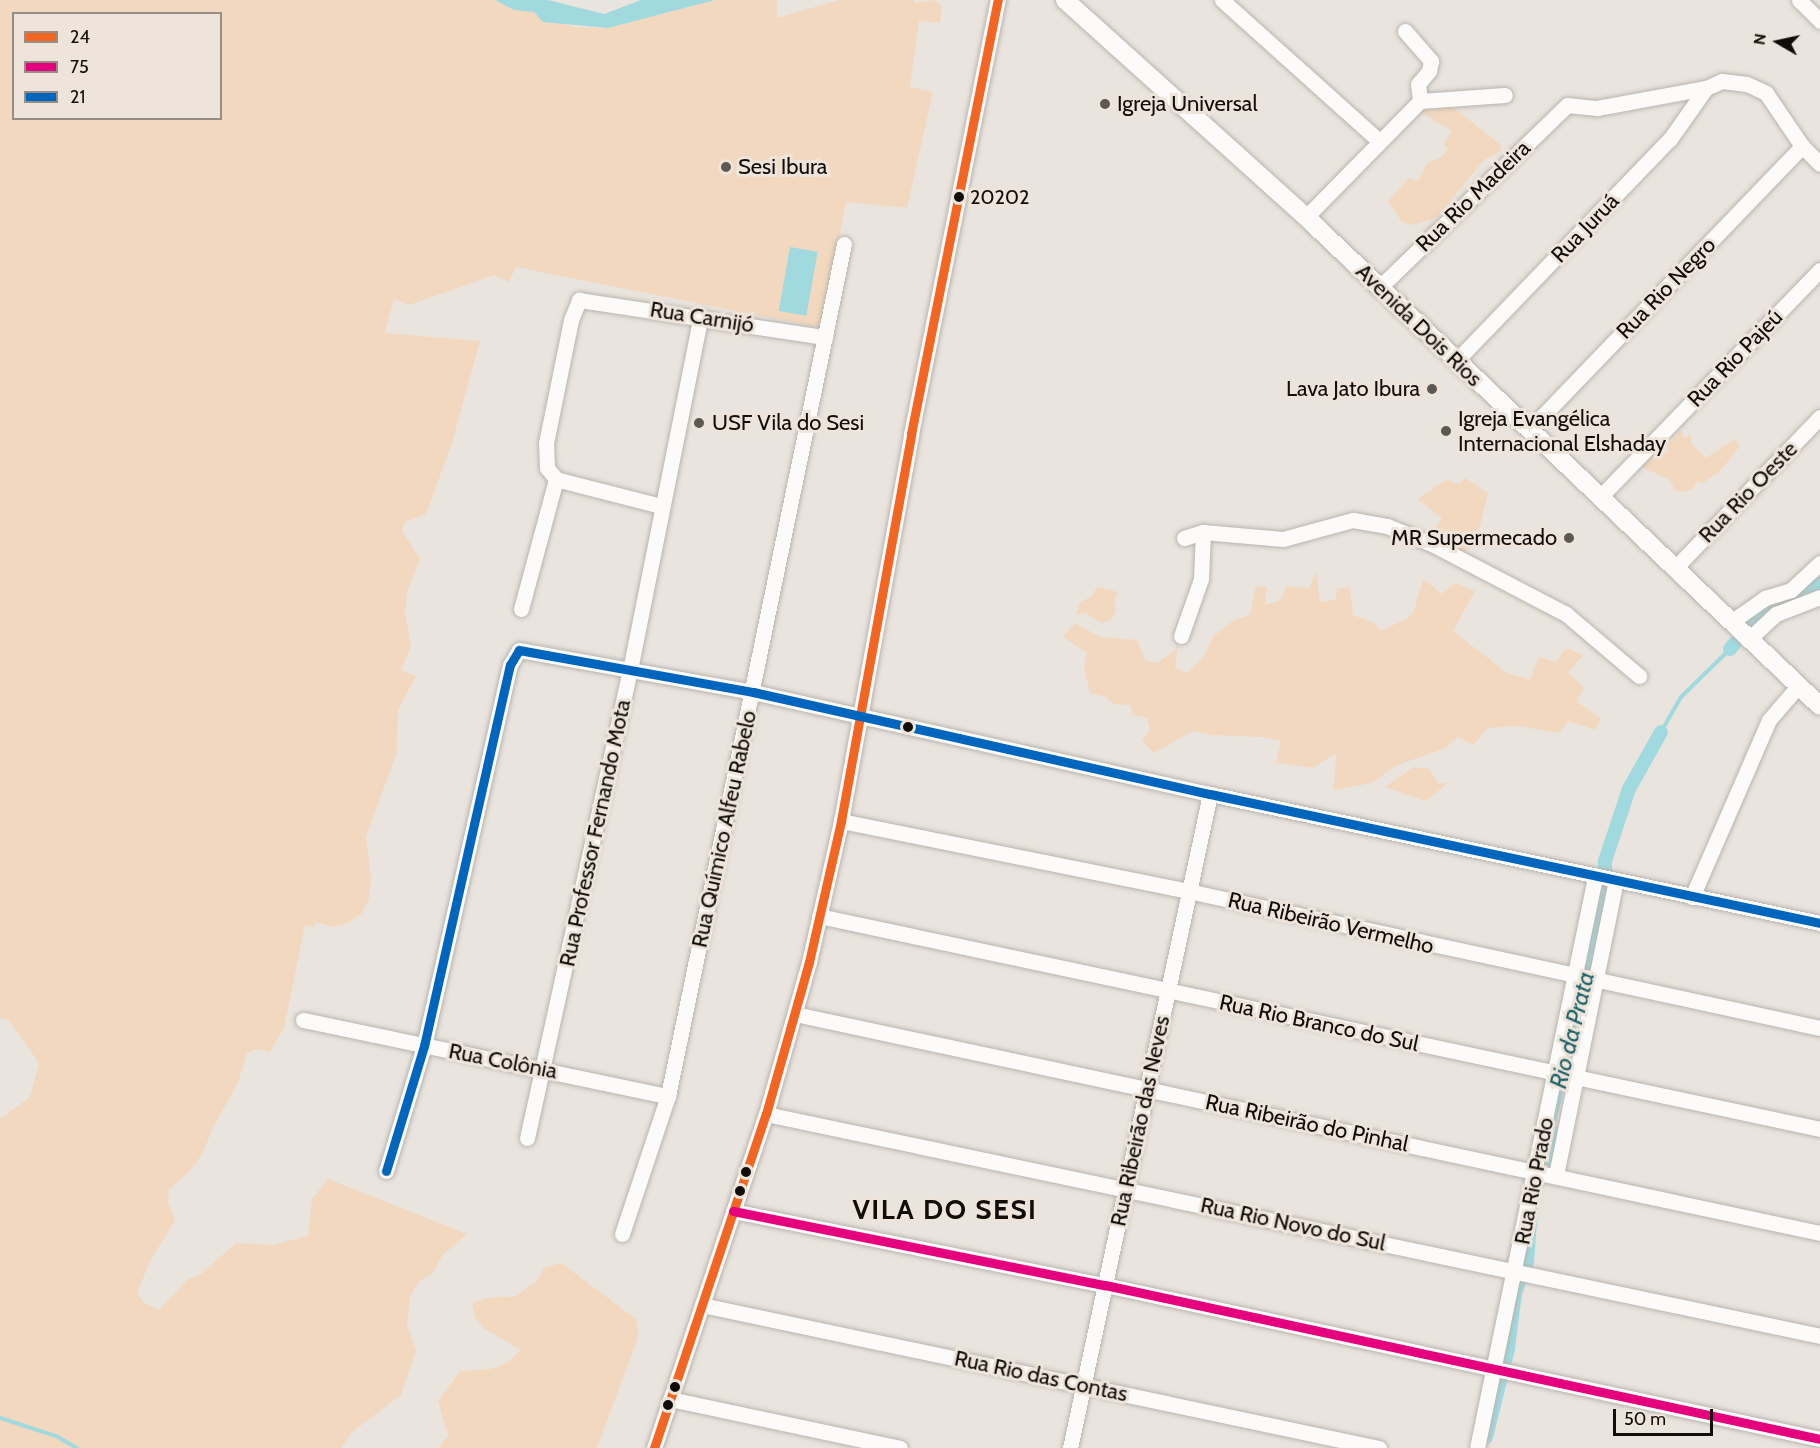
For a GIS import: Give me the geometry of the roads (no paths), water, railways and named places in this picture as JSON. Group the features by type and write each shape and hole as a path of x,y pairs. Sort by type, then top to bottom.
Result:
{"main road":[{"name":"Avenida Dois Rios","path":"1065,0 1306,217 1820,706"}],"street":[{"path":"654,1448 766,1114 795,1014 819,916 841,821 911,434 998,0"},
{"path":"1222,0 1378,140"},
{"path":"1799,0 1820,21"},
{"path":"1405,31 1431,61 1429,71 1418,84 1420,101"},
{"path":"1706,88 1724,81 1757,87 1771,98 1802,146 1820,164"},
{"name":"Rua Rio Madeira","path":"1379,288 1567,105 1598,108 1706,88"},
{"name":"Rua Juruá","path":"1456,361 1670,139 1706,88"},
{"path":"1306,217 1378,140 1420,101 1505,94"},
{"name":"Rua Rio Negro","path":"1530,429 1802,146"},
{"name":"Rua Químico Alfeu Rabelo","path":"622,1234 668,1096 844,243"},
{"name":"Rua Rio Pajeú","path":"1600,498 1820,270"},
{"name":"Rua Carnijó","path":"556,479 547,468 545,451 571,320 579,300 702,316 825,337"},
{"name":"Rua Professor Fernando Mota","path":"527,1138 546,1068 702,316"},
{"name":"Rua Rio Oeste","path":"1676,567 1820,417"},
{"path":"522,609 556,479 662,506"},
{"path":"1184,538 1203,532 1283,539 1344,520 1387,526 1434,545 1566,614 1639,676"},
{"path":"1181,636 1201,579 1203,532"},
{"path":"1731,622 1765,598 1791,591 1820,563"},
{"path":"1749,639 1776,614 1820,597"},
{"path":"386,1171 424,1046 511,659 525,650 753,692 1210,794 1820,923"},
{"path":"1692,897 1769,720 1798,686"},
{"name":"Rua Ribeirão das Neves","path":"1070,1448 1210,794"},
{"name":"Rua Ribeirão Vermelho","path":"841,821 1188,891 1587,980 1820,1028"},
{"name":"Rua Rio Prado","path":"1587,980 1596,877"},
{"name":"Rua Rio Prado","path":"1477,1448 1500,1372 1522,1271 1536,1172 1566,1075 1587,980 1615,881"},
{"name":"Rua Rio Branco do Sul","path":"819,916 1820,1129"},
{"name":"Rua Ribeirão do Pinhal","path":"795,1014 1536,1172 1555,1174 1820,1233"},
{"name":"Rua Colônia","path":"303,1020 424,1046 546,1068 668,1096"},
{"name":"Rua Rio Prado","path":"1555,1174 1566,1075"},
{"name":"Rua Rio Novo do Sul","path":"766,1114 1522,1271 1820,1336"},
{"path":"733,1212 1106,1285 1500,1372 1820,1439"},
{"name":"Rua Rio das Contas","path":"702,1305 1379,1448"},
{"path":"670,1399 900,1448"}],"water":[{"path":"495,0 548,0 604,14 641,0 715,0 608,28 543,22 534,12 514,10"},
{"path":"790,247 818,252 806,316 779,311"}],"waterway":[{"name":"Rio da Prata","path":"1752,625 1779,597 1820,584"},
{"name":"Rio da Prata","path":"1730,649 1735,643"},
{"name":"Rio da Prata","path":"1661,732 1681,697 1730,649"},
{"name":"Rio da Prata","path":"1538,1183 1552,1143 1549,1122 1605,891 1605,861 1629,789 1661,732"},
{"name":"Rio da Prata","path":"1486,1437 1508,1349 1515,1293 1527,1262 1531,1207"},
{"path":"0,1418 56,1436 77,1448"}],"place":[{"name":"Igreja Universal","path":"1105,104"},
{"name":"Sesi Ibura","path":"726,167"},
{"name":"20202","path":"959,197"},
{"name":"Lava Jato Ibura","path":"1432,389"},
{"name":"USF Vila do Sesi","path":"699,423"},
{"name":"Igreja Evangélica Internacional Elshaday","path":"1446,431"},
{"name":"MR Supermecado","path":"1569,538"}],"district":[{"name":"VILA DO SESI","path":"945,1209"}]}
